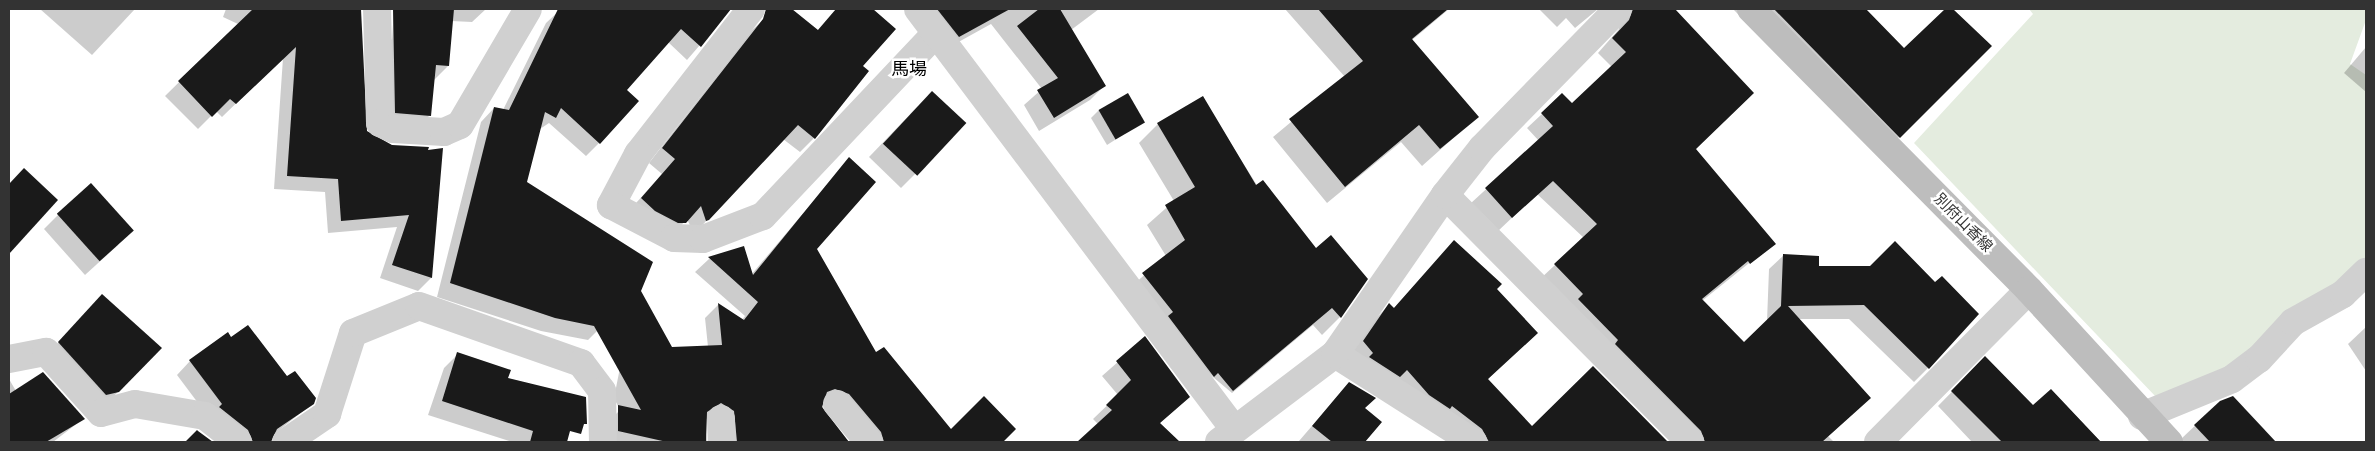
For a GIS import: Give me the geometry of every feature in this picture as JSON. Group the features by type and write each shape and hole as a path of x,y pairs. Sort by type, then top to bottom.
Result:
{"main road":[{"name":"別府山香線","path":"1751,9 2029,290 2142,416 2169,442"}],"street":[{"path":"377,9 380,123 393,129 444,132 460,125 528,9"},
{"path":"751,9 638,154 611,206 674,238 703,239 763,216 935,34"},
{"path":"918,9 1226,435 1335,354 1444,195 1482,148 1618,9"},
{"path":"1444,195 1690,442"},
{"path":"2142,416 2232,379 2258,359 2293,322 2343,294 2366,272"},
{"path":"1883,441 2029,290"},
{"path":"286,442 327,414 353,333 419,306 582,363 602,390 603,442"},
{"path":"9,359 46,352 101,413 135,404 205,416 238,442"},
{"path":"1335,354 1473,442"},
{"path":"837,404 869,442"}],"shaded area":[{"path":"2029,9 2366,9 2366,20 2350,64 2366,75 2366,271 2242,372 2156,397 1914,143 2033,14"}],"building":[{"path":"253,9 361,9 367,131 392,145 429,147 428,150 443,148 432,278 392,265 409,215 341,221 338,179 287,176 296,47 236,104 230,99 212,117 178,81"},
{"path":"393,9 454,9 449,66 436,65 431,116 395,113"},
{"path":"558,9 731,9 701,47 681,29 627,90 639,101 600,144 561,108 556,118 545,112 527,182 653,262 641,291 672,347 722,345 718,303 744,320 758,302 708,257 744,246 753,275 849,157 876,182 817,249 876,352 884,347 951,429 984,396 1016,429 1003,442 884,442 881,432 849,394 835,389 827,392 822,407 849,442 737,442 734,411 721,403 707,412 706,442 667,442 618,431 618,405 641,410 594,326 555,318 450,283 494,107 509,110"},
{"path":"766,9 792,9 818,30 836,9 873,9 896,29 863,66 869,71 815,139 798,125 709,220 706,221 701,206 686,223 678,223 655,211 641,198 675,159 662,148 763,19"},
{"path":"937,9 1010,9 959,37"},
{"path":"1039,9 1060,9 1106,86 1054,118 1037,90 1058,78 1017,26"},
{"path":"1318,9 1448,9 1412,39 1479,117 1440,149 1419,125 1345,187 1289,119 1363,61"},
{"path":"1633,9 1675,9 1754,93 1696,149 1776,244 1750,264 1748,261 1702,299 1744,342 1781,306 1783,254 1819,256 1819,266 1870,266 1895,241 1935,282 1942,276 1979,314 1929,369 1864,305 1788,306 1871,398 1822,442 1705,442 1701,431 1615,344 1618,340 1578,299 1583,294 1554,264 1597,224 1553,181 1512,218 1485,188 1553,126 1541,113 1562,93 1572,103 1626,52 1612,38 1629,20"},
{"path":"1774,9 1866,9 1904,48 1945,9 1953,9 1992,46 1900,138"},
{"path":"932,91 966,123 917,176 883,144"},
{"path":"1128,93 1145,122 1116,139 1099,110"},
{"path":"1203,96 1256,185 1263,180 1316,248 1331,235 1368,279 1341,318 1332,308 1233,391 1218,373 1214,377 1168,316 1173,312 1142,273 1185,240 1165,205 1195,187 1157,123"},
{"path":"24,168 58,200 9,254 9,184"},
{"path":"91,183 134,231 100,261 57,214"},
{"path":"1454,240 1502,284 1497,289 1538,333 1488,379 1532,426 1593,366 1668,442 1489,442 1482,429 1452,406 1450,409 1429,395 1407,370 1400,377 1369,357 1373,353 1363,341 1389,303 1394,308"},
{"path":"102,294 162,348 119,392 106,395 58,342"},
{"path":"248,325 287,376 295,371 316,398 314,404 277,429 271,442 253,442 248,430 219,407 222,404 189,360 228,332 231,337"},
{"path":"1145,336 1190,397 1160,423 1180,442 1077,442 1112,410 1106,405 1131,380 1116,361"},
{"path":"457,352 511,370 508,378 586,397 587,424 584,424 581,434 570,431 567,442 530,442 533,431 442,401"},
{"path":"1985,356 2033,405 2051,389 2101,442 2002,442 1951,391"},
{"path":"43,372 85,419 46,442 9,442 9,394"},
{"path":"1349,382 1376,398 1365,408 1382,422 1365,442 1332,442 1312,426"},
{"path":"2233,396 2276,442 2210,442 2194,425 2220,401"},
{"path":"198,431 213,442 185,442"}],"district":[{"name":"馬場","path":"909,69"}]}
